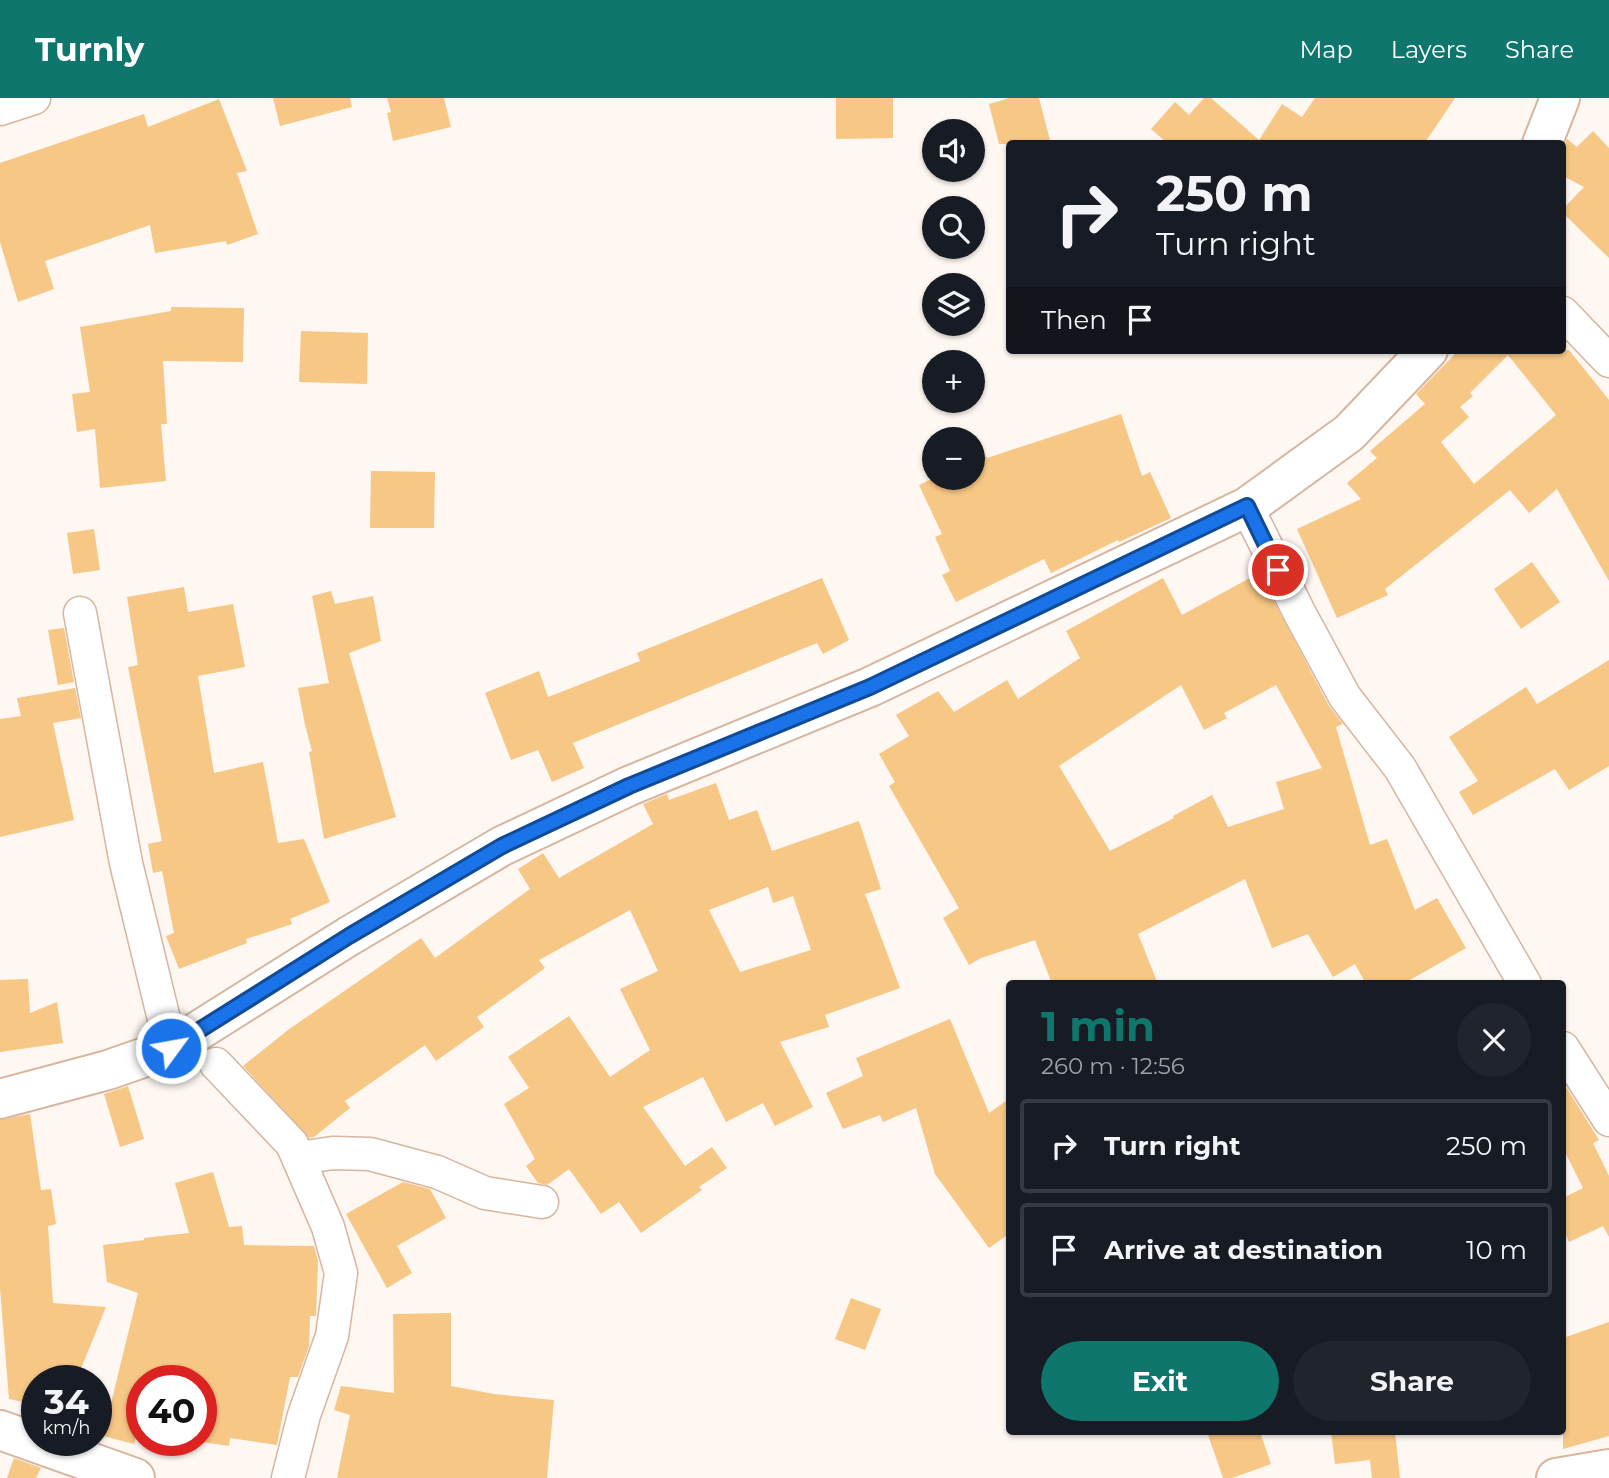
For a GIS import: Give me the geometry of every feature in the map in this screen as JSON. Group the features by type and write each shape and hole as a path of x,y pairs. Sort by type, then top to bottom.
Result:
{"street":[{"path":"0,109 34,98"},
{"path":"1544,140 1560,98"},
{"path":"1566,316 1609,361"},
{"path":"0,1099 108,1070 171,1048 349,936 502,846 629,786 870,687 1247,506 1349,433 1424,354"},
{"path":"1247,506 1345,698 1400,768 1523,980"},
{"path":"80,613 126,863 171,1048"},
{"path":"1566,1053 1609,1120"},
{"path":"216,1064 292,1144 328,1227 341,1273 332,1336 304,1415 288,1478"},
{"path":"298,1158 333,1153 370,1154 437,1172 485,1193 542,1202"},
{"path":"0,1430 135,1478"},
{"path":"1556,1478 1609,1469"}],"building":[{"path":"273,98 350,98 352,107 280,126"},
{"path":"387,98 444,98 451,127 393,141"},
{"path":"836,98 893,98 893,138 836,139"},
{"path":"1009,98 1039,98 1050,140 1006,140 1006,144 999,144 989,104"},
{"path":"1204,98 1211,98 1259,140 1164,140 1151,129 1175,102 1189,115"},
{"path":"1315,98 1455,98 1427,140 1259,140 1282,104 1302,117"},
{"path":"219,99 247,171 237,173 258,234 227,245 226,241 155,253 150,225 45,261 54,289 18,302 0,242 0,163 144,114 148,127"},
{"path":"1593,131 1609,148 1609,258 1566,216 1566,206 1584,187 1566,178 1567,139 1577,147"},
{"path":"171,307 244,308 243,362 163,361 167,424 161,424 166,481 100,488 95,429 77,432 72,394 90,392 80,327 171,311"},
{"path":"301,331 368,333 367,384 299,382"},
{"path":"1566,350 1569,350 1609,400 1609,581 1557,489 1529,513 1510,490 1385,589 1388,595 1337,618 1297,529 1361,499 1347,483 1377,458 1370,451 1425,404 1416,394 1455,354 1566,354","holes":["1508,355 1556,415 1474,484 1441,442 1469,417 1460,407 1473,396 1470,393"]},
{"path":"1121,414 1142,476 1150,472 1171,518 1051,573 1044,559 956,602 942,575 950,571 935,537 942,534 919,485 922,484 922,490 985,490 985,454 987,458"},
{"path":"371,471 435,472 434,528 370,528"},
{"path":"94,529 100,570 73,574 67,533"},
{"path":"1532,562 1560,602 1521,629 1494,589"},
{"path":"1259,573 1329,706 1343,724 1336,727 1370,845 1387,839 1415,910 1437,898 1466,948 1410,980 1364,980 1355,964 1333,977 1308,934 1272,948 1245,879 1138,934 1156,980 1050,980 1035,940 981,958 969,965 943,918 959,908 889,786 895,782 879,754 909,736 896,715 938,691 954,712 1007,680 1018,699 1080,658 1066,631 1163,578 1182,615","holes":["1181,685 1204,730 1227,718 1224,713 1276,685 1322,768 1276,782 1284,809 1228,827 1212,795 1110,851 1059,766"]},
{"path":"822,578 849,640 823,654 817,643 573,743 584,768 552,782 538,750 511,760 485,693 539,671 548,697 640,661 637,653"},
{"path":"184,587 188,612 233,604 245,667 198,676 214,773 263,762 278,843 304,839 330,902 290,919 292,924 246,939 247,943 179,969 166,936 174,933 162,871 153,873 148,844 162,841 128,667 138,665 127,597"},
{"path":"331,591 335,604 373,596 381,641 349,653 396,817 324,839 309,752 312,751 298,688 329,683 312,596"},
{"path":"64,628 74,682 58,685 48,630"},
{"path":"1609,660 1609,766 1569,790 1555,769 1473,815 1459,792 1478,781 1449,737 1526,687 1537,704"},
{"path":"75,688 81,718 53,723 74,820 0,837 0,719 21,716 17,698"},
{"path":"716,783 729,820 757,810 772,851 859,821 881,889 865,894 900,988 825,1015 829,1027 780,1042 813,1107 775,1126 763,1103 726,1122 703,1077 643,1107 685,1166 712,1147 727,1168 699,1187 702,1190 641,1233 619,1202 601,1214 569,1169 547,1185 538,1183 526,1166 535,1159 504,1104 529,1088 508,1057 569,1016 610,1077 650,1050 620,989 658,971 630,910 539,960 545,968 477,1017 484,1027 436,1061 425,1045 345,1101 350,1108 314,1137 309,1138 243,1066 288,1030 421,938 435,958 530,889 518,869 543,853 559,878 653,824 643,804 667,794 669,800","holes":["768,887 773,903 793,896 811,950 740,972 709,910"]},
{"path":"28,979 30,1013 57,1002 63,1043 0,1052 0,980"},
{"path":"950,1019 989,1113 1006,1101 1006,1236 989,1248 935,1174 916,1108 883,1122 880,1115 843,1129 826,1093 863,1076 856,1058"},
{"path":"128,1086 144,1139 120,1147 104,1094"},
{"path":"1566,1087 1599,1140 1593,1143 1609,1176 1609,1237 1603,1226 1569,1242 1566,1235 1566,1196 1583,1188 1566,1154"},
{"path":"30,1114 41,1190 51,1189 56,1224 48,1226 53,1303 106,1307 82,1365 21,1365 21,1402 9,1399 0,1288 0,1120"},
{"path":"213,1172 229,1227 242,1226 244,1245 314,1246 318,1261 316,1316 310,1316 309,1346 298,1377 290,1377 277,1445 230,1438 229,1446 217,1444 217,1365 126,1365 126,1442 112,1438 112,1399 138,1293 107,1282 103,1245 189,1233 175,1183"},
{"path":"403,1182 430,1189 446,1218 397,1246 412,1273 387,1288 346,1214"},
{"path":"851,1298 881,1309 865,1350 835,1339"},
{"path":"451,1313 451,1386 494,1394 554,1400 547,1478 337,1478 350,1415 334,1410 341,1386 394,1393 393,1314"},
{"path":"1609,1322 1609,1436 1563,1449 1563,1435 1566,1435 1566,1337"},
{"path":"1208,1435 1261,1435 1271,1464 1232,1478 1223,1478"},
{"path":"1331,1435 1395,1435 1400,1478 1372,1478 1370,1460 1335,1464"},
{"path":"14,1458 41,1468 36,1478 7,1478"}],"route":[{"path":"171,1048 349,936 502,846 629,786 870,687 1247,506 1278,570"}]}
